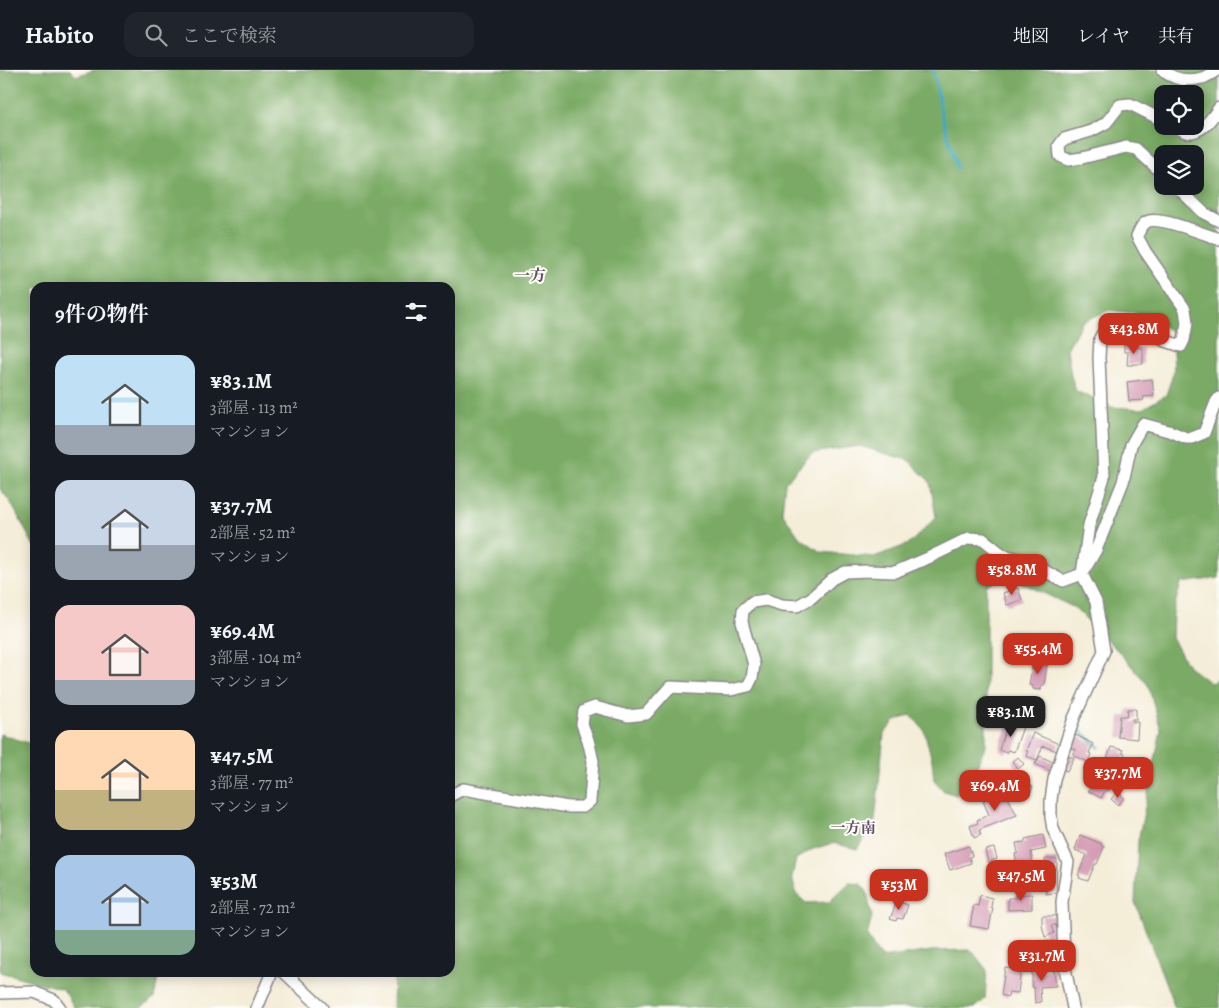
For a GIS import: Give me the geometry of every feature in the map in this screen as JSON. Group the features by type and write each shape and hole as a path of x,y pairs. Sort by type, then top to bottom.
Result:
{"street":[{"path":"1162,70 1171,77 1185,80 1203,78 1217,70"},
{"path":"1154,116 1130,104 1120,105 1106,122 1091,132 1064,139 1059,146 1060,156 1068,160 1126,147 1136,149 1154,165"},
{"path":"1204,126 1219,108"},
{"path":"1186,195 1204,212 1219,221"},
{"path":"1073,1008 1064,963 1062,902 1068,862 1053,829 1051,800 1054,779 1074,718 1104,651 1096,602 1082,574 1089,525 1104,477 1099,358 1100,338 1106,328 1116,324 1128,324 1144,327 1163,340 1181,346 1184,340 1186,309 1145,251 1137,236 1141,227 1148,221 1162,220 1219,239"},
{"path":"455,793 463,789 568,807 582,807 590,801 593,761 582,724 584,712 595,707 628,716 646,714 670,687 731,690 748,686 752,678 754,665 742,622 743,610 752,602 766,600 782,606 797,606 811,598 832,579 845,572 895,572 969,538 983,539 1003,556 1038,567 1063,581 1082,574 1096,550 1122,482 1131,445 1143,424 1186,438 1204,434 1219,398"},
{"path":"257,1008 270,977"},
{"path":"289,977 322,1008"},
{"path":"0,993 34,992 54,1000 60,1008"}],"green space":[{"path":"0,70 70,70 76,76 94,70 1219,70 1219,578 1181,583 1173,612 1172,638 1188,666 1210,683 1219,680 1219,1008 1175,1008 1135,902 1138,841 1161,730 1148,685 1119,652 1075,608 1020,582 1003,579 986,586 986,745 967,788 956,795 944,791 934,780 932,760 924,730 911,715 895,721 884,734 875,821 857,849 833,843 813,849 796,859 792,877 796,894 806,903 829,902 849,883 861,884 867,892 872,917 867,936 881,958 932,951 971,950 987,970 985,999 975,1008 717,1008 710,1006 686,1008 393,1008 394,977 455,977 455,282 30,282 30,539 10,501 0,489","holes":["1109,310 1145,314 1172,332 1174,371 1166,395 1142,409 1111,407 1076,391 1071,376 1067,349 1082,322","859,446 908,460 930,482 936,517 909,544 874,557 821,552 799,537 782,512 785,483 812,453"]},
{"path":"0,734 30,743 30,977 158,977 154,998 140,1008 75,1008 63,989 0,972"}],"building":[{"path":"1124,344 1143,348 1143,364 1127,365 1128,352 1124,352"},
{"path":"1152,379 1154,396 1143,397 1144,400 1129,401 1127,382"},
{"path":"1018,588 1022,600 1007,605 1003,593"},
{"path":"1037,658 1045,659 1044,664 1047,664 1044,685 1041,685 1041,690 1033,689 1033,686 1029,685 1032,668 1035,669"},
{"path":"1128,709 1136,709 1136,719 1132,719 1133,722 1138,722 1137,739 1118,737 1120,716 1127,716"},
{"path":"1008,722 1023,727 1014,752 1008,750 1006,753 999,750"},
{"path":"1033,733 1059,744 1057,751 1043,746 1037,760 1026,756"},
{"path":"1076,735 1093,744 1088,762 1073,755 1076,750 1069,747"},
{"path":"1111,747 1123,750 1122,753 1125,754 1122,764 1107,759"},
{"path":"1066,755 1074,758 1067,771 1061,769"},
{"path":"1040,756 1053,762 1050,771 1035,764"},
{"path":"1018,757 1024,764 1018,769 1012,761"},
{"path":"1125,767 1128,770 1125,777 1128,780 1122,789 1114,782 1109,790 1106,789 1101,798 1088,791 1102,770 1105,771 1106,769 1120,774"},
{"path":"1012,774 1026,780 1025,783 1033,787 1029,796 1021,793 1019,795 1001,787 1006,775 1011,777"},
{"path":"1004,790 1017,815 979,830 981,835 974,838 970,826 978,823 977,820 989,815 983,801 985,800 984,797"},
{"path":"1118,792 1124,798 1118,805 1111,799"},
{"path":"1043,835 1046,849 1031,852 1033,865 1018,869 1015,854 1018,853 1016,843 1025,842 1025,839"},
{"path":"1080,835 1102,844 1101,846 1104,847 1088,881 1079,878 1080,876 1078,875 1087,855 1075,850"},
{"path":"969,846 972,856 969,857 971,863 950,870 944,854"},
{"path":"994,848 997,859 988,862 985,850"},
{"path":"1045,859 1057,859 1056,893 1046,894 1047,868 1045,868"},
{"path":"1005,871 1007,877 993,882 991,876"},
{"path":"1032,894 1032,909 1008,910 1008,898 1016,898 1015,895"},
{"path":"980,895 992,898 991,908 993,908 989,929 970,926 974,905 978,906"},
{"path":"897,901 908,905 903,919 897,918 896,921 890,919"},
{"path":"1042,916 1056,916 1057,925 1051,925 1054,933 1045,937 1042,925"},
{"path":"1038,941 1056,941 1056,957 1046,957 1046,960 1038,959"},
{"path":"1005,968 1021,970 1018,993 1009,992 1008,997 1001,995"},
{"path":"1054,970 1056,986 1040,987 1041,1002 1035,1003 1032,971"}],"waterway":[{"path":"933,70 942,116 957,168"},
{"path":"1076,727 1099,747"}],"district":[{"name":"一方","path":"530,276"},
{"name":"一方南","path":"853,828"}]}
